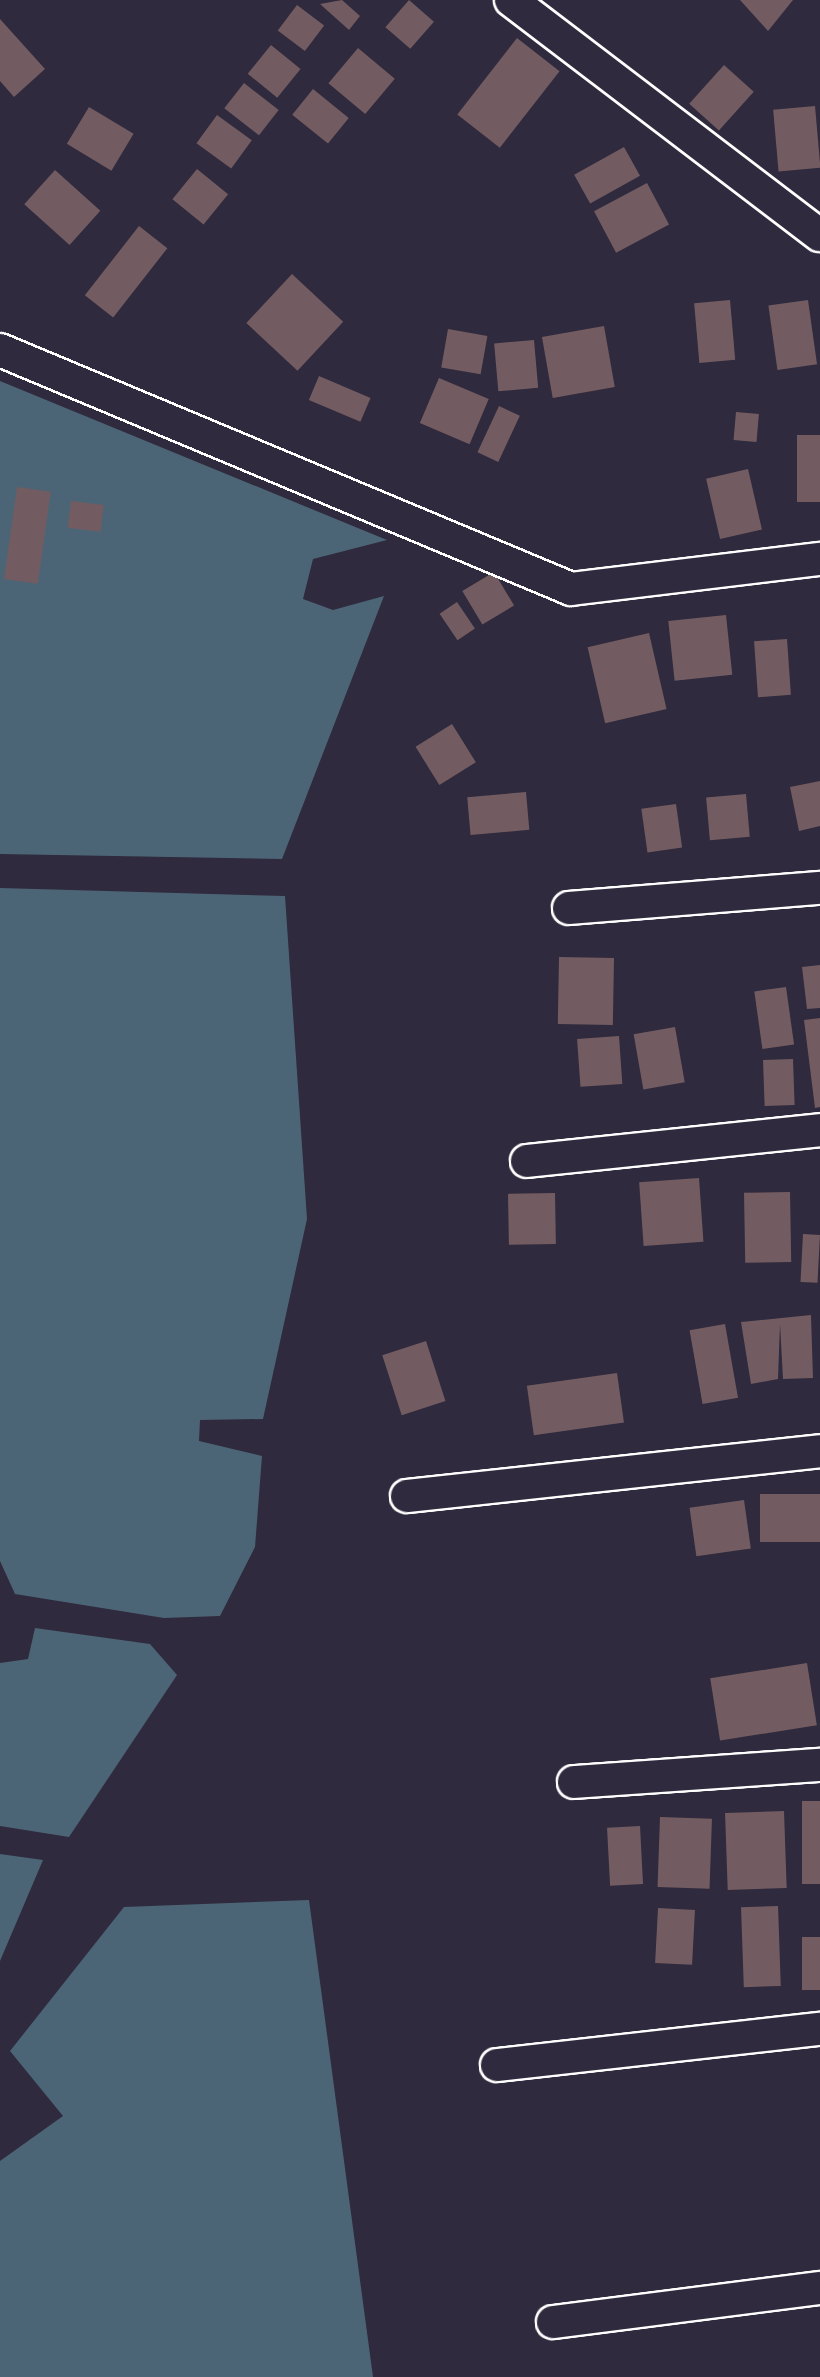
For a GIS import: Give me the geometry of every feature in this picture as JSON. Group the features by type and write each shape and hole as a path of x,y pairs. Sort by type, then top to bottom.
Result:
{"street":[{"path":"511,0 820,235"},
{"path":"0,350 571,589 820,559"},
{"path":"569,908 820,888"},
{"path":"527,1161 820,1130"},
{"path":"407,1496 820,1451"},
{"path":"574,1782 820,1765"},
{"path":"497,2065 820,2029"},
{"path":"553,2322 820,2288"}],"water":[{"path":"0,381 387,540 313,559 303,599 333,610 384,596 282,859 0,854"},
{"path":"0,888 285,896 307,1219 263,1419 200,1420 199,1441 262,1456 255,1547 220,1616 164,1618 15,1594 0,1561"},
{"path":"35,1628 150,1644 177,1675 69,1837 0,1826 0,1663 28,1659"},
{"path":"0,1854 43,1860 0,1961"},
{"path":"309,1900 373,2377 0,2377 0,2161 63,2116 10,2051 124,1907"}],"building":[{"path":"342,0 360,16 349,30 320,4"},
{"path":"409,0 434,22 410,49 385,27"},
{"path":"740,0 793,0 768,31"},
{"path":"297,5 324,25 305,51 278,31"},
{"path":"0,19 45,69 14,97 0,81"},
{"path":"517,38 560,71 500,148 457,114"},
{"path":"271,45 301,69 277,98 248,74"},
{"path":"358,48 395,79 365,114 328,83"},
{"path":"724,65 754,92 719,130 689,104"},
{"path":"244,83 279,110 259,135 224,108"},
{"path":"313,89 349,118 328,144 292,115"},
{"path":"815,106 820,168 779,171 773,110"},
{"path":"89,107 134,134 111,171 67,144"},
{"path":"217,115 252,140 231,169 196,143"},
{"path":"624,147 640,176 590,203 574,175"},
{"path":"197,169 228,194 204,224 172,199"},
{"path":"55,170 100,211 70,245 24,204"},
{"path":"647,183 669,224 616,253 594,211"},
{"path":"139,226 167,248 113,318 85,295"},
{"path":"292,274 343,322 298,371 246,323"},
{"path":"730,300 735,360 699,363 694,303"},
{"path":"808,300 817,364 777,370 768,306"},
{"path":"604,326 615,387 553,398 542,337"},
{"path":"448,329 487,336 481,374 441,367"},
{"path":"534,340 538,388 498,391 494,343"},
{"path":"319,376 371,398 360,422 309,400"},
{"path":"439,378 489,399 470,444 420,423"},
{"path":"499,406 520,416 498,462 477,452"},
{"path":"736,412 759,414 756,442 734,440"},
{"path":"797,435 820,435 820,502 797,502"},
{"path":"748,469 762,529 720,539 706,479"},
{"path":"17,487 51,492 38,584 4,579"},
{"path":"71,501 104,505 100,532 68,528"},
{"path":"494,572 514,605 482,624 462,591"},
{"path":"457,602 475,629 457,640 440,614"},
{"path":"726,615 732,675 675,681 668,621"},
{"path":"649,633 667,709 605,723 588,647"},
{"path":"787,639 791,695 758,697 754,641"},
{"path":"452,724 476,762 439,785 416,747"},
{"path":"820,781 820,826 799,831 790,787"},
{"path":"526,792 529,830 471,835 467,797"},
{"path":"746,794 750,837 710,840 706,797"},
{"path":"676,804 682,848 647,852 641,809"},
{"path":"559,957 614,958 613,1025 558,1024"},
{"path":"820,965 820,1008 807,1009 802,967"},
{"path":"786,987 794,1044 762,1049 754,991"},
{"path":"820,1018 820,1107 815,1108 804,1020"},
{"path":"675,1027 685,1082 643,1089 634,1034"},
{"path":"619,1036 622,1084 580,1087 577,1039"},
{"path":"793,1059 795,1105 765,1106 763,1060"},
{"path":"699,1178 703,1242 644,1246 639,1182"},
{"path":"790,1192 791,1262 745,1263 744,1193"},
{"path":"555,1193 556,1244 509,1245 508,1194"},
{"path":"803,1234 820,1235 817,1283 800,1282"},
{"path":"811,1315 813,1378 783,1379 780,1324 778,1379 751,1384 741,1322"},
{"path":"725,1324 738,1398 703,1404 690,1330"},
{"path":"426,1341 445,1401 402,1415 382,1355"},
{"path":"617,1373 624,1423 534,1435 527,1386"},
{"path":"760,1494 820,1494 820,1542 760,1542"},
{"path":"744,1500 751,1549 696,1556 690,1508"},
{"path":"807,1663 817,1725 720,1741 710,1678"},
{"path":"802,1801 820,1801 820,1884 802,1884"},
{"path":"784,1811 787,1888 728,1890 725,1813"},
{"path":"660,1817 712,1819 710,1889 658,1887"},
{"path":"640,1826 643,1884 610,1886 607,1828"},
{"path":"778,1906 781,1986 744,1987 741,1907"},
{"path":"658,1908 695,1910 692,1965 655,1963"},
{"path":"802,1937 820,1937 820,1990 802,1990"}]}
